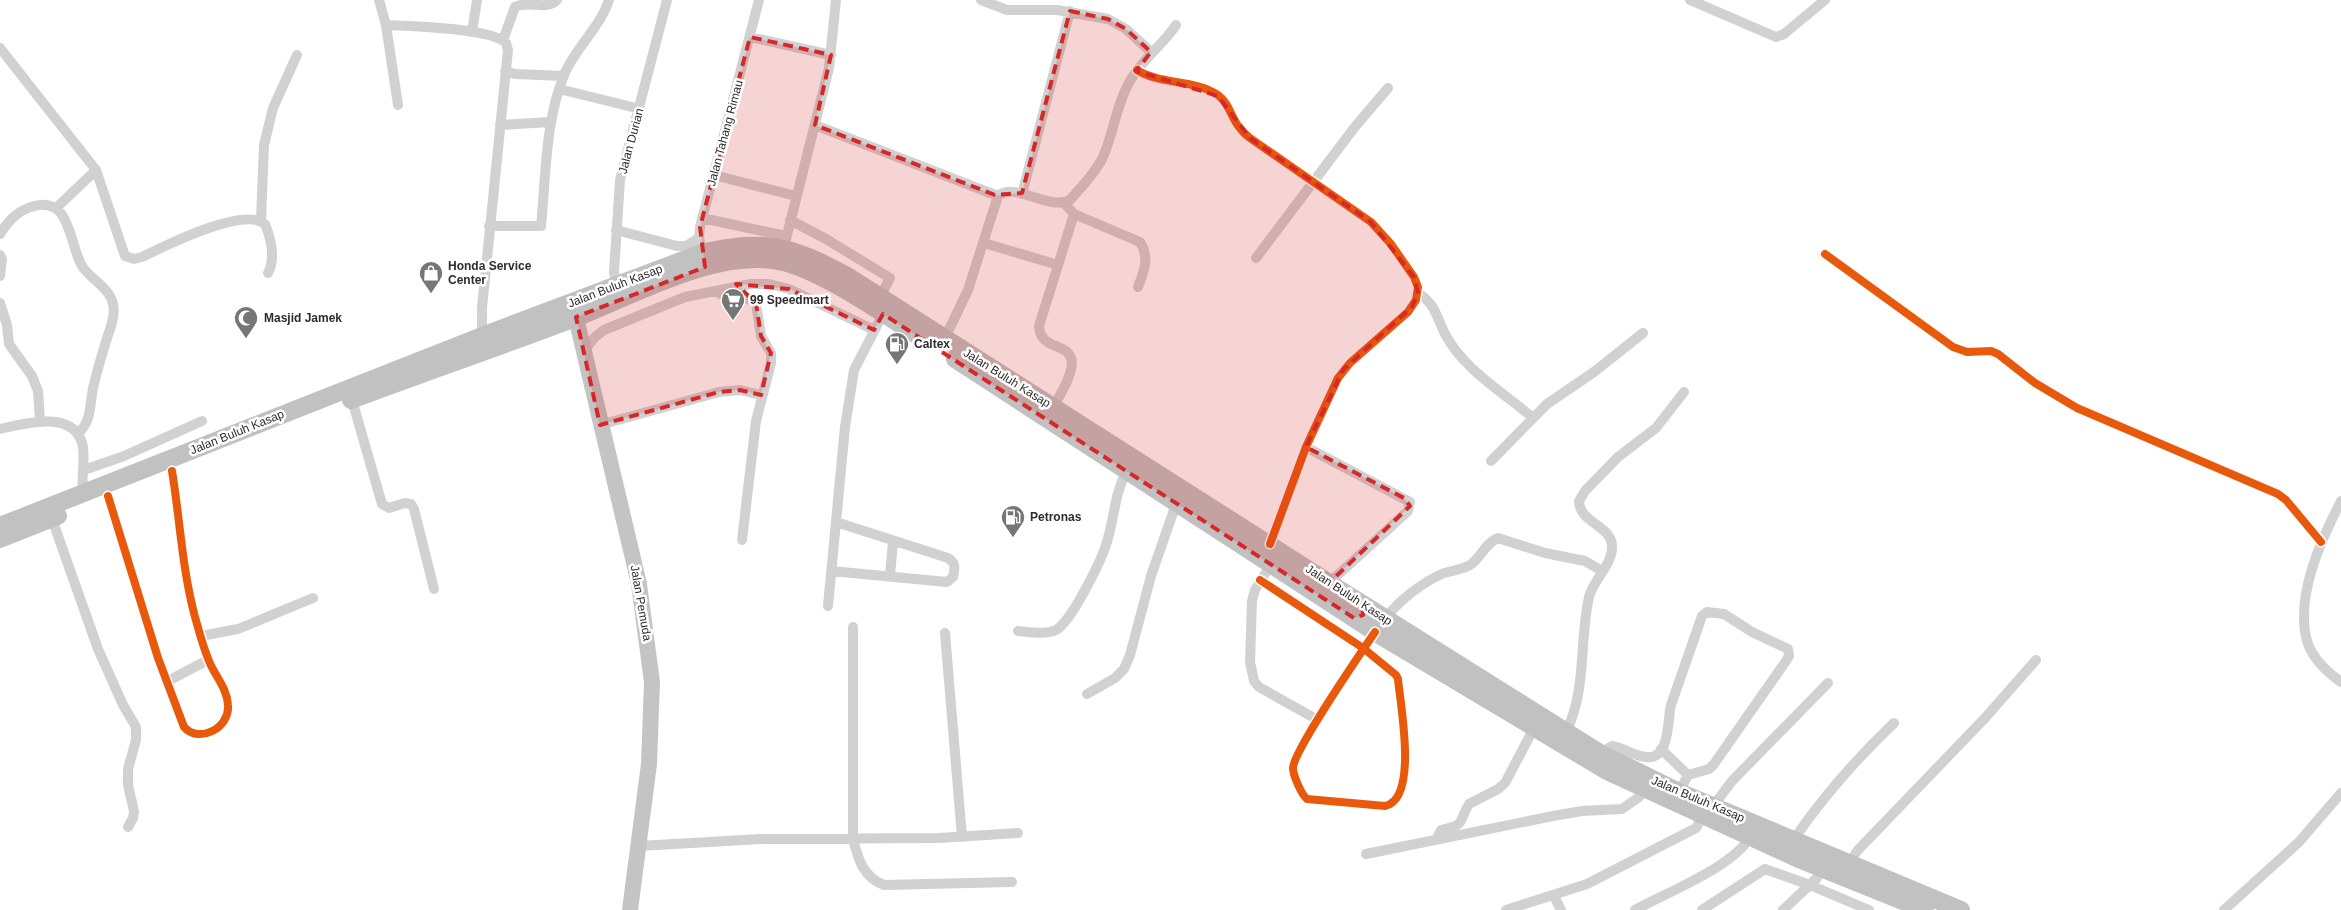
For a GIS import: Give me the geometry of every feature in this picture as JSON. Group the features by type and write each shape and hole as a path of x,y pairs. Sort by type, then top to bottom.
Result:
{"highway":[{"name":"Jalan Buluh Kasap","path":"0,539 574,310 616,285 702,253 785,242 849,277 882,306 932,344 1126,472 1271,564 1358,611 1600,753 1679,792 1750,837 1925,910"},
{"name":"Jalan Buluh Kasap","path":"0,526 482,336 645,288 702,253 775,260 797,266 945,338 1270,544 1329,583 1358,611"},
{"name":"Jalan Buluh Kasap","path":"1386,628 1534,728 1606,770 1645,790 1794,839 1961,910"}],"main road":[{"name":"Jalan Pemuda","path":"574,310 639,584 652,682 649,764 630,910"}],"street":[{"path":"379,0 386,25 398,105"},
{"path":"472,32 477,0"},
{"path":"482,336 482,308 489,226 508,50 503,40 515,6 528,2 549,4 557,0"},
{"path":"489,226 542,226 551,122 559,89 571,61 598,22 609,0"},
{"name":"Jalan Durian","path":"616,285 614,272 620,180 667,0"},
{"name":"Jalan Tahang Rimau","path":"702,253 702,218 759,0"},
{"path":"702,218 785,242 831,55 836,0"},
{"path":"981,0 998,3 1007,10 1020,12 1070,12 1108,19 1117,23 1151,52"},
{"path":"1690,0 1776,37 1784,34 1825,0"},
{"path":"1022,194 1070,12"},
{"path":"386,25 472,32 503,40"},
{"path":"945,338 968,290 998,196 1005,192 1022,194 1050,203 1064,203 1070,200 1099,165 1124,92 1137,70 1151,52 1171,34 1176,25"},
{"path":"750,37 831,55"},
{"path":"0,48 96,170 121,249 125,256 130,258 142,257 203,229 248,219 261,220"},
{"path":"268,273 273,256 267,229 261,220 264,145 273,108 297,55"},
{"path":"1137,70 1156,78 1184,83 1218,96 1226,104 1240,128 1250,138 1360,212 1383,234 1414,277 1418,293 1430,303 1445,334 1459,354 1484,379 1533,418"},
{"path":"505,71 514,74 564,76"},
{"path":"1256,258 1362,117 1388,88"},
{"path":"559,89 640,109"},
{"path":"500,125 551,122"},
{"path":"815,125 998,196"},
{"path":"56,208 96,170"},
{"path":"714,175 796,196"},
{"path":"1064,203 1074,214 1140,242 1145,251 1146,259 1138,287"},
{"path":"0,234 15,214 22,210 37,205 50,205 56,208 68,224 82,266 106,291 113,303 112,320 94,382 89,416 86,424 78,434"},
{"path":"1052,407 1070,376 1073,364 1069,352 1039,334 1040,320 1074,214"},
{"path":"790,220 826,239 890,278 874,330 854,370 845,427 828,606"},
{"path":"616,230 677,246 686,246 702,253"},
{"path":"984,243 1058,265"},
{"path":"1825,254 1953,347 1967,352 1991,351 1998,354 2035,383 2077,408 2278,494 2286,500 2321,542"},
{"path":"0,255 2,259 0,276"},
{"path":"583,352 595,337 604,330 684,297 751,284 769,284 789,289 874,330"},
{"path":"709,293 746,297 756,303 761,336 771,353 768,378 756,421 742,540"},
{"path":"1270,544 1328,394 1343,370 1408,312 1418,293"},
{"path":"0,303 7,325 9,344 32,376 38,391 40,421"},
{"path":"1491,461 1547,404 1594,372 1643,333"},
{"path":"600,425 719,392 740,390 762,395"},
{"path":"1566,732 1572,720 1578,696 1589,597 1612,552 1612,541 1582,513 1579,507 1581,496 1618,457 1656,428 1684,392"},
{"path":"352,400 382,504 389,508 405,503 411,504 414,509 434,589"},
{"path":"0,430 40,421 66,426 78,434 83,448 83,493"},
{"path":"84,470 124,456 202,421"},
{"path":"1306,447 1410,502 1408,511 1329,583"},
{"path":"108,496 166,682 184,727 188,732 201,735 219,727 228,712 228,704 221,681 208,660 201,636 186,573 172,471"},
{"path":"1018,631 1046,633 1057,630 1065,622 1092,576 1106,545 1115,500 1126,472"},
{"path":"2341,501 2321,542 2307,595 2304,624 2307,643 2316,659 2330,674 2341,682"},
{"path":"1087,694 1116,678 1127,662 1148,585 1176,504"},
{"path":"52,519 98,649 123,704 136,727 136,740 128,769 134,818 128,827"},
{"path":"831,571 947,582 953,577 955,566 953,561 948,558 836,522"},
{"path":"1260,580 1363,648 1396,675 1398,679 1406,762 1401,786 1390,805 1304,797 1293,768 1318,720 1363,648 1386,628 1412,594 1437,576 1470,565 1484,548 1498,538 1545,553 1585,561 1602,571"},
{"path":"890,576 893,541"},
{"path":"1271,564 1260,580 1252,601 1250,662 1254,680 1259,687 1318,720"},
{"path":"201,636 238,629 312,598"},
{"path":"1600,753 1612,746 1647,757 1654,756 1662,749 1670,730 1668,715 1671,705 1702,616 1712,611 1724,614 1752,632 1788,649 1789,656 1786,662 1714,764 1709,769 1688,775 1679,792"},
{"path":"852,627 853,839 858,860 866,873 876,882 884,885 1012,882"},
{"path":"945,633 962,837"},
{"path":"166,682 208,660"},
{"path":"1849,863 1858,850 1984,718 2036,660"},
{"path":"1506,910 1587,884 1696,828 1732,781 1828,683"},
{"path":"1794,839 1859,756 1894,724"},
{"path":"1437,838 1441,830 1459,825 1462,822 1469,804 1498,789 1505,783 1534,728"},
{"path":"1662,749 1688,775"},
{"path":"1366,854 1437,838 1574,812 1622,809 1639,797 1645,790"},
{"path":"2224,910 2299,842 2341,793"},
{"path":"639,846 761,839 962,837 1018,833"},
{"path":"1635,910 1702,875 1733,856 1750,837"},
{"path":"1783,910 1810,885 1823,868"},
{"path":"1702,910 1765,870 1810,885 1869,910"},
{"path":"1554,896 1561,910"}],"highlighted area":[{"path":"1070,11 1108,19 1126,29 1151,52 1136,71 1218,96 1250,138 1371,222 1414,277 1418,293 1412,307 1343,370 1306,447 1404,498 1410,506 1329,583 1362,604 1363,615 1354,618 883,314 874,330 789,289 736,284 756,303 761,336 771,353 761,395 740,390 719,392 600,425 576,317 705,267 700,227 750,37 831,55 815,125 995,195 1022,193"}],"cycle path":[{"path":"1137,70 1156,78 1199,86 1222,98 1236,123 1249,137 1371,222 1391,244 1414,277 1418,287 1416,300 1408,312 1350,363 1338,378 1306,447 1270,544"},
{"path":"1825,254 1953,347 1967,352 1991,351 1998,354 2035,383 2077,408 2278,494 2286,500 2321,542"},
{"path":"108,496 158,658 184,727 190,732 205,734 219,727 224,721 228,705 223,688 207,656 191,599 172,471"},
{"path":"1260,580 1363,648 1396,675 1398,679 1404,728 1405,769 1402,787 1395,800 1385,806 1307,799 1294,775 1293,768 1296,758 1329,701 1357,659 1368,643 1375,632"}],"place":[{"name":"Honda Service Center","path":"431,294"},
{"name":"99 Speedmart","path":"733,321"},
{"name":"Masjid Jamek","path":"246,339"},
{"name":"Caltex","path":"897,365"},
{"name":"Petronas","path":"1013,538"}]}
